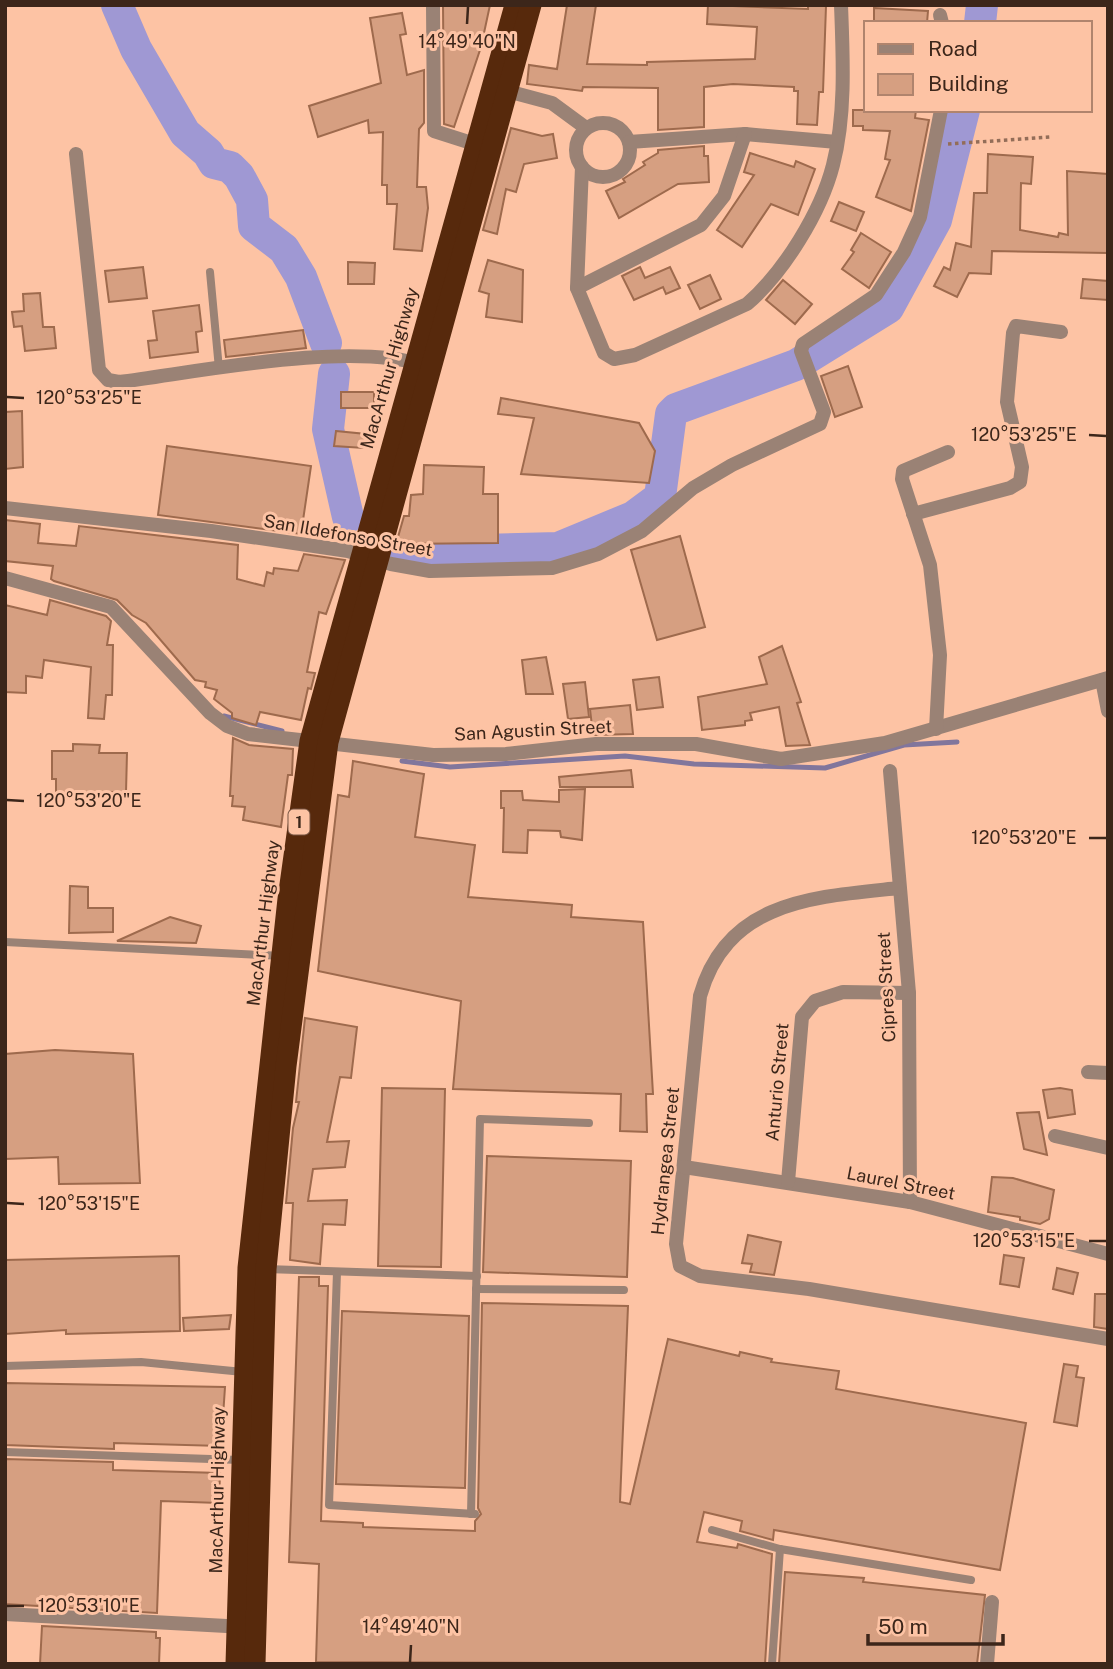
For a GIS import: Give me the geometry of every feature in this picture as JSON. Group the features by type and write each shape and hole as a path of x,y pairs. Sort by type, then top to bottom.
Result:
{"highway":[{"name":"1","path":"500,88 514,5"},
{"name":"1","path":"236,1664 246,1627 257,1269 290,957 319,741 500,88 531,5"},
{"name":"1","path":"246,1627 255,1664"}],"street":[{"path":"582,167 594,176 604,178 617,174 629,158 629,142 615,125 604,122 586,128 577,142 576,151 582,167 577,288 604,353 614,359 635,355 747,303 760,292 803,235 833,166 843,58 841,5"},
{"path":"433,6 434,131 484,147"},
{"path":"500,88 552,103 586,128"},
{"name":"San Ildefonso Street","path":"5,508 211,531 370,557 430,571 552,568 598,554 642,531 693,488 732,464 820,424 824,412 801,355 803,344 876,295 904,252 920,217 941,112"},
{"path":"629,142 745,134 837,142"},
{"path":"577,288 701,225 724,196 745,134"},
{"path":"76,154 99,370 108,380 119,382 318,357 422,365"},
{"path":"914,514 1010,488 1020,482 1022,467 1007,402 1013,333 1016,326 1061,332"},
{"path":"936,729 940,654 930,565 902,479 903,471 948,452"},
{"name":"San Agustin Street","path":"5,578 111,607 210,713 227,726 248,734 433,755 506,754 596,744 696,744 781,759 860,749 1105,679"},
{"path":"1105,679 1108,711"},
{"name":"Cipres Street","path":"890,771 909,993 910,1202"},
{"name":"Hydrangea Street","path":"899,888 808,898 781,906 743,928 716,957 706,975 701,996 676,1244 680,1266 700,1276 809,1289 1108,1339"},
{"name":"Anturio Street","path":"788,1182 802,1017 815,1001 844,992 909,993"},
{"path":"1087,1072 1108,1073"},
{"path":"1055,1136 1108,1148"},
{"name":"Laurel Street","path":"684,1167 910,1202 1108,1254"},
{"path":"987,1664 992,1602"},
{"path":"5,1614 246,1627"}],"lane":[{"path":"210,272 219,369"},
{"path":"5,942 290,957"},
{"path":"337,1272 329,1505 473,1514 480,1119 589,1123"},
{"path":"257,1269 477,1276"},
{"path":"477,1289 624,1290"},
{"path":"5,1366 141,1362 253,1372"},
{"path":"5,1452 250,1461"},
{"path":"712,1530 780,1549 971,1580"},
{"path":"772,1664 780,1549"}],"path":[{"path":"941,144 1051,137"}],"building":[{"path":"443,5 490,5 481,47 454,127 444,124"},
{"path":"567,5 596,5 587,64 647,65 647,62 755,59 757,27 707,24 708,5 808,9 808,5 826,6 823,92 819,92 817,125 797,124 798,91 794,91 794,87 733,84 704,87 704,127 658,130 658,88 583,87 582,91 527,84 529,65 557,69"},
{"path":"874,8 928,11 927,21 874,21"},
{"path":"402,13 406,34 400,35 407,75 424,70 424,123 419,129 417,187 426,187 428,208 422,251 394,249 397,204 387,204 387,185 382,185 383,132 369,133 368,120 318,137 309,106 381,83 370,18"},
{"path":"853,110 916,112 915,118 929,120 911,211 876,197 890,160 885,159 890,131 863,130 863,126 853,126"},
{"path":"511,128 542,136 553,134 557,158 524,164 516,192 506,189 497,234 483,230"},
{"path":"704,146 704,156 708,156 709,182 678,184 619,218 606,191 625,182 623,179 645,165 643,162 658,153 658,150"},
{"path":"750,153 794,167 796,161 815,169 798,215 771,204 742,247 717,230 754,175 744,172"},
{"path":"988,154 1033,157 1031,184 1021,183 1020,230 1058,237 1059,233 1068,235 1067,171 1108,174 1108,253 992,251 991,274 969,273 957,297 934,286 944,267 950,270 956,243 971,247 974,193 987,193"},
{"path":"839,202 864,212 856,231 831,221"},
{"path":"861,233 891,252 869,288 842,269 854,252 851,250"},
{"path":"488,260 523,270 522,322 486,317 489,294 479,291"},
{"path":"348,262 375,263 374,284 348,284"},
{"path":"143,267 147,298 109,302 105,271"},
{"path":"640,267 645,278 670,267 680,288 666,294 663,287 634,300 622,276"},
{"path":"710,275 721,299 700,309 688,285"},
{"path":"1083,279 1108,281 1108,300 1081,298"},
{"path":"783,280 812,304 795,324 766,300"},
{"path":"40,293 43,327 54,327 56,348 25,351 22,326 14,327 12,312 24,311 23,294"},
{"path":"199,305 202,331 196,332 198,352 150,358 148,341 157,340 153,311"},
{"path":"303,330 306,348 226,357 224,340"},
{"path":"848,366 862,407 835,417 821,376"},
{"path":"341,392 374,392 374,408 341,408"},
{"path":"501,398 639,423 655,451 649,483 521,474 534,418 498,414"},
{"path":"22,411 23,467 5,469 5,412"},
{"path":"336,431 366,434 364,448 334,446"},
{"path":"167,446 311,466 301,534 158,515"},
{"path":"424,465 484,467 483,494 498,494 498,543 396,544 404,516 409,516 411,495 423,494"},
{"path":"5,520 40,524 38,543 76,546 79,526 238,545 237,579 264,586 267,572 273,574 274,568 298,571 304,554 345,560 326,614 319,612 307,672 315,673 311,689 308,688 301,720 260,712 256,725 232,718 232,713 214,699 217,690 205,687 206,682 195,680 146,623 132,615 117,600 54,581 51,579 53,566 5,561"},
{"path":"680,536 705,627 657,640 631,550"},
{"path":"50,600 106,616 111,621 107,645 113,645 112,695 106,695 104,719 88,718 91,667 44,660 42,678 26,676 26,693 5,692 5,605 47,615"},
{"path":"782,646 801,702 797,703 810,745 786,746 779,707 750,713 752,720 745,721 745,725 702,730 698,697 767,684 759,657"},
{"path":"546,657 553,694 526,694 522,660"},
{"path":"659,677 663,707 637,710 633,680"},
{"path":"585,682 589,717 568,719 563,684"},
{"path":"630,705 633,734 593,735 590,709"},
{"path":"233,738 249,745 293,749 292,775 288,775 281,827 243,820 245,807 232,806 233,796 230,796"},
{"path":"73,744 100,745 99,753 127,753 126,792 56,792 56,779 52,779 52,751 73,751"},
{"path":"353,761 424,774 415,837 475,845 468,897 572,905 571,917 643,922 653,1094 646,1094 647,1132 620,1131 621,1094 453,1089 461,1001 318,971 338,795 349,797"},
{"path":"631,770 633,787 560,787 559,777"},
{"path":"585,789 582,840 561,837 560,831 528,830 527,853 503,852 504,808 501,808 501,791 522,791 523,800 559,802 559,790"},
{"path":"70,886 88,887 88,908 113,908 113,932 69,933"},
{"path":"170,917 201,926 196,943 117,941"},
{"path":"305,1018 357,1027 351,1078 340,1077 327,1142 349,1141 345,1167 313,1169 308,1201 347,1200 345,1225 323,1224 320,1264 290,1260 293,1203 286,1203 293,1128 299,1102 296,1102"},
{"path":"55,1050 133,1054 140,1183 59,1184 58,1157 5,1159 5,1054"},
{"path":"382,1088 445,1089 441,1267 378,1266"},
{"path":"1043,1090 1072,1090 1075,1114 1048,1118"},
{"path":"1039,1112 1047,1155 1024,1149 1017,1113"},
{"path":"487,1156 631,1161 627,1277 483,1272"},
{"path":"992,1177 1013,1178 1054,1190 1049,1219 1040,1224 1020,1220 1020,1217 988,1212"},
{"path":"748,1235 781,1242 774,1275 750,1272 752,1264 742,1263"},
{"path":"1004,1255 1024,1258 1019,1287 1000,1284"},
{"path":"179,1256 180,1331 66,1334 66,1330 5,1334 5,1260"},
{"path":"1057,1268 1078,1273 1073,1294 1053,1289"},
{"path":"299,1277 319,1277 319,1286 328,1286 321,1521 363,1523 363,1527 475,1531 475,1521 481,1514 478,1508 482,1303 628,1306 620,1502 630,1504 668,1339 739,1356 740,1352 772,1359 771,1362 839,1371 836,1389 1026,1423 1000,1570 774,1530 773,1540 740,1531 742,1521 704,1512 697,1542 737,1548 738,1544 772,1554 765,1664 316,1662 319,1564 289,1562"},
{"path":"1095,1294 1108,1294 1108,1329 1094,1327"},
{"path":"342,1311 469,1316 465,1488 336,1484"},
{"path":"231,1315 229,1329 184,1331 183,1318"},
{"path":"1064,1364 1078,1366 1076,1377 1084,1378 1077,1426 1054,1422"},
{"path":"5,1383 225,1387 221,1446 114,1443 114,1449 5,1445"},
{"path":"5,1459 113,1462 113,1470 220,1473 219,1503 161,1501 157,1613 5,1604"},
{"path":"785,1572 864,1578 863,1582 985,1595 977,1664 779,1664"},
{"path":"42,1626 156,1632 156,1638 160,1638 159,1664 40,1664"}],"waterway":[{"path":"117,5 136,49 185,133 208,153 214,163 230,167 239,176 252,200 254,226 284,249 301,277 326,343"},
{"path":"980,21 982,5"},
{"path":"402,552 558,548 633,517 660,497 671,414 676,409 796,365 888,308 936,220 963,112"},
{"path":"334,374 328,429 348,517"},
{"path":"224,716 282,731"},
{"path":"402,761 450,767 625,756 694,764 825,768 904,745 957,742"}]}
